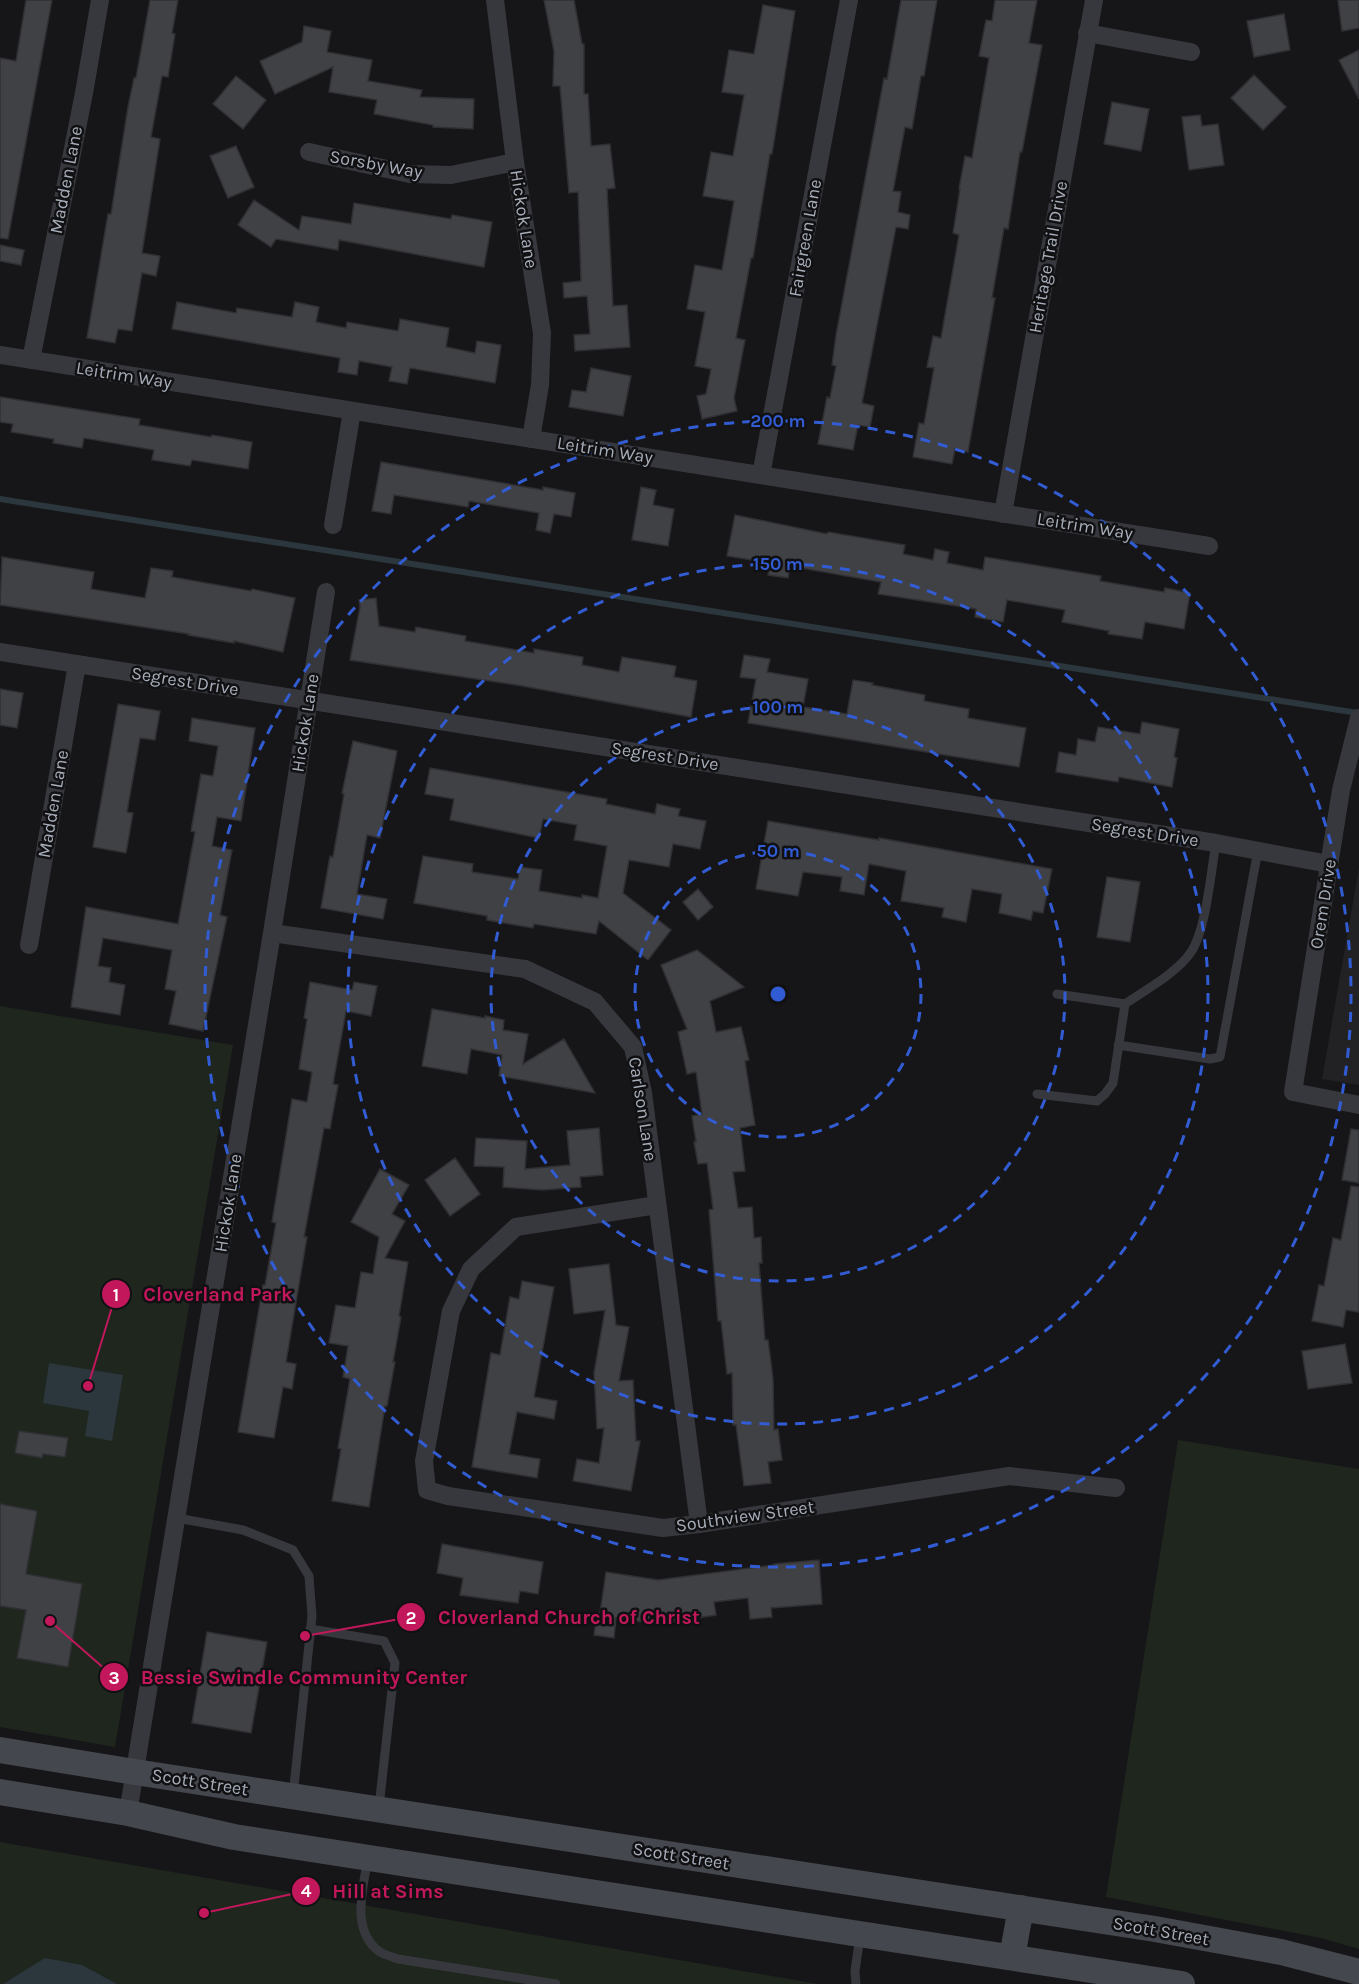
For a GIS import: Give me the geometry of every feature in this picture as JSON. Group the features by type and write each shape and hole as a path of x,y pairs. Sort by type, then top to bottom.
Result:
{"main road":[{"name":"Scott Street","path":"0,1750 1155,1929 1281,1952 1359,1972"},
{"path":"0,1792 128,1813 234,1837 1182,1984"},
{"path":"1012,1957 1021,1908"}],"street":[{"name":"Madden Lane","path":"31,360 100,0"},
{"name":"Hickok Lane","path":"495,0 515,162 542,333 540,385 531,439"},
{"name":"Fairgreen Lane","path":"761,475 849,0"},
{"name":"Heritage Trail Drive","path":"1003,514 1094,0"},
{"path":"1088,33 1191,52"},
{"name":"Sorsby Way","path":"309,152 410,174 451,175 515,162"},
{"name":"Leitrim Way","path":"0,355 1209,546"},
{"path":"333,525 352,411"},
{"name":"Hickok Lane","path":"128,1813 326,592"},
{"name":"Segrest Drive","path":"0,652 1216,843 1329,864"},
{"name":"Madden Lane","path":"29,945 77,664"},
{"name":"Orem Drive","path":"1359,718 1341,790 1293,1092 1359,1105"},
{"name":"Carlson Lane","path":"272,933 525,969 595,1002 633,1047 643,1093 699,1524"},
{"name":"Southview Street","path":"657,1204 516,1227 471,1269 451,1311 424,1461 427,1490 448,1496 663,1527 699,1524 1009,1476 1116,1488"}],"lane":[{"path":"1057,994 1125,1004 1165,977 1190,954 1200,937 1216,843"},
{"path":"1118,1045 1210,1059 1220,1057 1258,850"},
{"path":"1037,1094 1097,1101 1105,1094 1113,1083 1125,1004"},
{"path":"177,1518 243,1530 293,1550 309,1576 312,1616 293,1796"},
{"path":"310,1629 384,1641 395,1663 379,1809"},
{"path":"368,1858 360,1912 367,1936 381,1953 398,1959 556,1984"},
{"path":"856,1984 855,1971 860,1934"}],"shaded area":[{"path":"1359,868 1359,1085 1322,1079"},
{"path":"0,1006 233,1045 115,1747 0,1727"},
{"path":"49,1363 123,1375 112,1441 85,1436 89,1411 43,1403"},
{"path":"1178,1440 1359,1469 1359,1949 1321,1938 1106,1897"},
{"path":"0,1842 818,1984 0,1984"},
{"path":"45,1958 82,1965 117,1984 3,1984"}],"building":[{"path":"26,0 52,0 8,239 0,238 0,58 16,61"},
{"path":"150,0 178,0 168,77 162,76 151,137 160,139 142,253 160,256 156,276 142,273 132,331 118,329 115,343 87,338 108,214 111,214 128,107 134,78 136,78"},
{"path":"544,0 574,0 582,44 584,44 584,94 588,94 591,146 610,144 615,188 607,189 613,306 627,305 630,347 575,351 574,335 590,334 587,296 564,298 563,283 581,281 578,192 569,193 560,86 553,86 554,51"},
{"path":"901,0 937,0 912,129 905,127 893,191 901,192 898,212 910,215 908,229 896,227 862,403 874,406 870,427 858,425 853,450 818,444 836,366 832,365 836,335 884,78 887,79"},
{"path":"995,0 1037,0 1029,43 1042,45 1022,152 1020,152 1008,229 1004,228 992,298 995,298 968,452 955,449 952,464 913,457 919,423 924,424 934,368 927,367 933,336 941,338 959,235 953,233 959,189 965,156 972,158 989,58 979,56 986,20 992,21"},
{"path":"1338,0 1359,0 1359,28 1342,31"},
{"path":"763,5 795,11 772,154 770,154 753,258 751,258 736,338 745,340 734,398 737,411 702,419 697,396 706,394 711,369 695,366 705,312 687,309 695,265 722,270 734,201 703,196 711,152 733,156 744,95 722,92 729,50 754,54"},
{"path":"1284,14 1290,50 1254,57 1247,21"},
{"path":"304,26 331,31 327,52 372,60 368,81 422,90 420,97 474,99 473,129 433,127 433,125 374,114 377,100 329,92 333,67 275,94 260,61 302,42"},
{"path":"1359,50 1359,99 1339,60"},
{"path":"1254,75 1286,107 1263,130 1231,98"},
{"path":"236,76 266,100 243,129 213,104"},
{"path":"1112,102 1149,109 1141,151 1104,144"},
{"path":"1200,115 1202,126 1218,124 1224,165 1189,170 1182,117"},
{"path":"236,146 254,187 228,198 210,156"},
{"path":"254,200 299,230 302,216 351,224 354,203 451,219 452,215 492,222 484,267 339,240 338,250 276,239 271,247 238,225"},
{"path":"0,245 24,250 21,265 0,261"},
{"path":"177,302 236,313 237,308 292,317 295,302 319,307 316,322 346,328 347,322 398,331 400,319 449,328 446,347 475,353 477,341 501,345 495,383 410,368 407,384 389,381 392,367 359,361 357,375 338,372 340,358 172,329"},
{"path":"591,368 631,376 623,416 569,407 572,390 586,392"},
{"path":"0,397 140,419 139,425 252,442 248,469 192,460 190,466 152,460 154,450 84,438 82,448 53,443 54,439 11,432 13,424 0,422"},
{"path":"381,462 543,490 543,487 575,493 571,517 554,514 550,533 536,530 539,513 469,501 468,507 394,495 391,514 372,511"},
{"path":"641,487 656,490 653,505 674,509 668,546 632,540"},
{"path":"735,515 827,534 828,532 905,545 903,554 933,560 935,549 949,552 947,563 983,570 985,557 1101,576 1100,581 1164,592 1165,588 1190,593 1184,629 1145,622 1142,639 1108,634 1109,631 1062,622 1065,610 1007,600 1003,622 975,617 976,609 878,594 881,582 790,566 788,578 768,575 770,563 727,556"},
{"path":"2,557 94,572 91,589 145,598 151,568 173,571 172,577 295,598 283,652 234,641 234,643 0,605"},
{"path":"376,598 379,626 415,632 416,627 466,636 465,641 534,653 534,649 583,657 582,665 619,672 622,657 676,666 674,677 697,681 691,717 517,685 350,660 360,607 359,600"},
{"path":"744,655 770,659 767,672 808,679 803,707 847,714 853,680 925,695 924,701 969,709 968,718 1026,728 1019,767 748,723 756,679 740,677"},
{"path":"0,689 23,693 17,728 0,725"},
{"path":"118,704 160,711 155,740 140,738 127,812 133,813 126,853 93,847"},
{"path":"192,718 255,728 241,821 217,817 212,846 232,850 220,915 227,917 203,1031 169,1024 176,991 165,989 172,950 103,938 98,966 111,968 109,982 125,985 120,1015 71,1007 86,907 178,924 195,832 191,831 201,774 213,776 218,746 189,741"},
{"path":"1142,722 1179,729 1172,787 1119,777 1118,782 1056,772 1059,752 1076,755 1078,739 1095,742 1098,727 1140,734"},
{"path":"353,741 397,751 380,838 367,835 357,894 387,899 383,919 321,908 330,856 333,857 344,794 342,793"},
{"path":"430,768 607,799 606,804 655,814 657,804 680,809 678,816 706,821 700,849 673,844 669,867 629,860 623,893 671,930 648,960 599,921 596,934 534,924 533,928 487,920 487,916 414,903 423,856 473,864 472,872 518,879 520,867 542,870 539,891 582,898 582,895 598,898 607,846 574,840 577,825 543,819 539,838 450,820 454,799 425,794"},
{"path":"768,821 1052,869 1043,913 1033,911 1031,920 999,913 1002,894 972,889 966,922 942,917 944,908 901,901 906,871 869,864 864,895 840,891 842,877 803,872 798,896 756,889"},
{"path":"1107,877 1140,882 1130,942 1097,937"},
{"path":"698,889 713,907 698,920 683,902"},
{"path":"697,950 744,987 710,1001 716,1032 741,1027 749,1060 745,1061 755,1125 740,1128 745,1171 733,1172 738,1208 752,1207 754,1238 761,1237 762,1263 759,1263 765,1340 768,1340 773,1378 774,1430 778,1429 782,1460 768,1462 771,1483 744,1486 736,1425 733,1425 732,1373 727,1374 721,1321 718,1321 709,1210 713,1209 707,1163 698,1164 694,1142 696,1142 692,1116 702,1114 696,1072 687,1074 678,1032 687,1029 661,965"},
{"path":"310,982 352,990 354,982 377,986 371,1016 346,1011 333,1084 338,1085 330,1129 324,1128 304,1237 307,1237 286,1362 296,1364 292,1389 283,1387 274,1438 238,1432 276,1223 272,1222 292,1099 307,1102 312,1072 299,1069"},
{"path":"432,1009 504,1020 503,1030 528,1034 523,1064 564,1039 595,1093 499,1076 502,1055 471,1049 467,1074 422,1066"},
{"path":"599,1128 603,1175 580,1177 581,1187 542,1190 503,1187 504,1167 474,1166 476,1138 527,1141 525,1169 570,1165 567,1131"},
{"path":"1351,1129 1359,1130 1359,1183 1342,1180"},
{"path":"455,1158 480,1194 450,1216 425,1180"},
{"path":"380,1169 409,1185 392,1214 405,1221 385,1258 408,1262 393,1362 395,1362 387,1406 385,1406 369,1507 332,1501 341,1449 338,1448 350,1379 343,1377 348,1346 329,1343 336,1305 355,1308 361,1272 373,1274 379,1237 351,1222"},
{"path":"1351,1186 1359,1187 1359,1312 1346,1310 1343,1327 1312,1321 1319,1285 1324,1286 1333,1238 1341,1240"},
{"path":"609,1264 616,1325 629,1327 619,1381 633,1380 636,1441 640,1441 631,1491 573,1481 577,1459 599,1463 604,1428 597,1429 594,1373 605,1310 574,1314 569,1269"},
{"path":"522,1281 554,1287 534,1397 557,1401 554,1419 517,1412 509,1454 540,1459 537,1478 472,1467 491,1353 500,1355 510,1297 519,1299"},
{"path":"1345,1344 1352,1383 1308,1389 1302,1351"},
{"path":"19,1431 68,1438 65,1457 43,1454 42,1458 15,1453"},
{"path":"0,1504 37,1511 26,1574 82,1584 68,1667 17,1658 26,1610 0,1606"},
{"path":"442,1544 543,1562 538,1594 520,1591 518,1603 460,1595 463,1578 437,1573"},
{"path":"819,1560 822,1604 771,1608 772,1617 750,1619 748,1598 714,1602 716,1615 657,1624 616,1618 614,1638 594,1635 606,1572 658,1580"},
{"path":"207,1632 267,1642 251,1733 192,1723"}],"waterway":[{"path":"0,499 1358,713"}],"place":[{"name":"Cloverland Park","path":"88,1386"},
{"name":"Bessie Swindle Community Center","path":"50,1621"},
{"name":"Cloverland Church of Christ","path":"305,1636"},
{"name":"Hill at Sims","path":"204,1913"}]}
